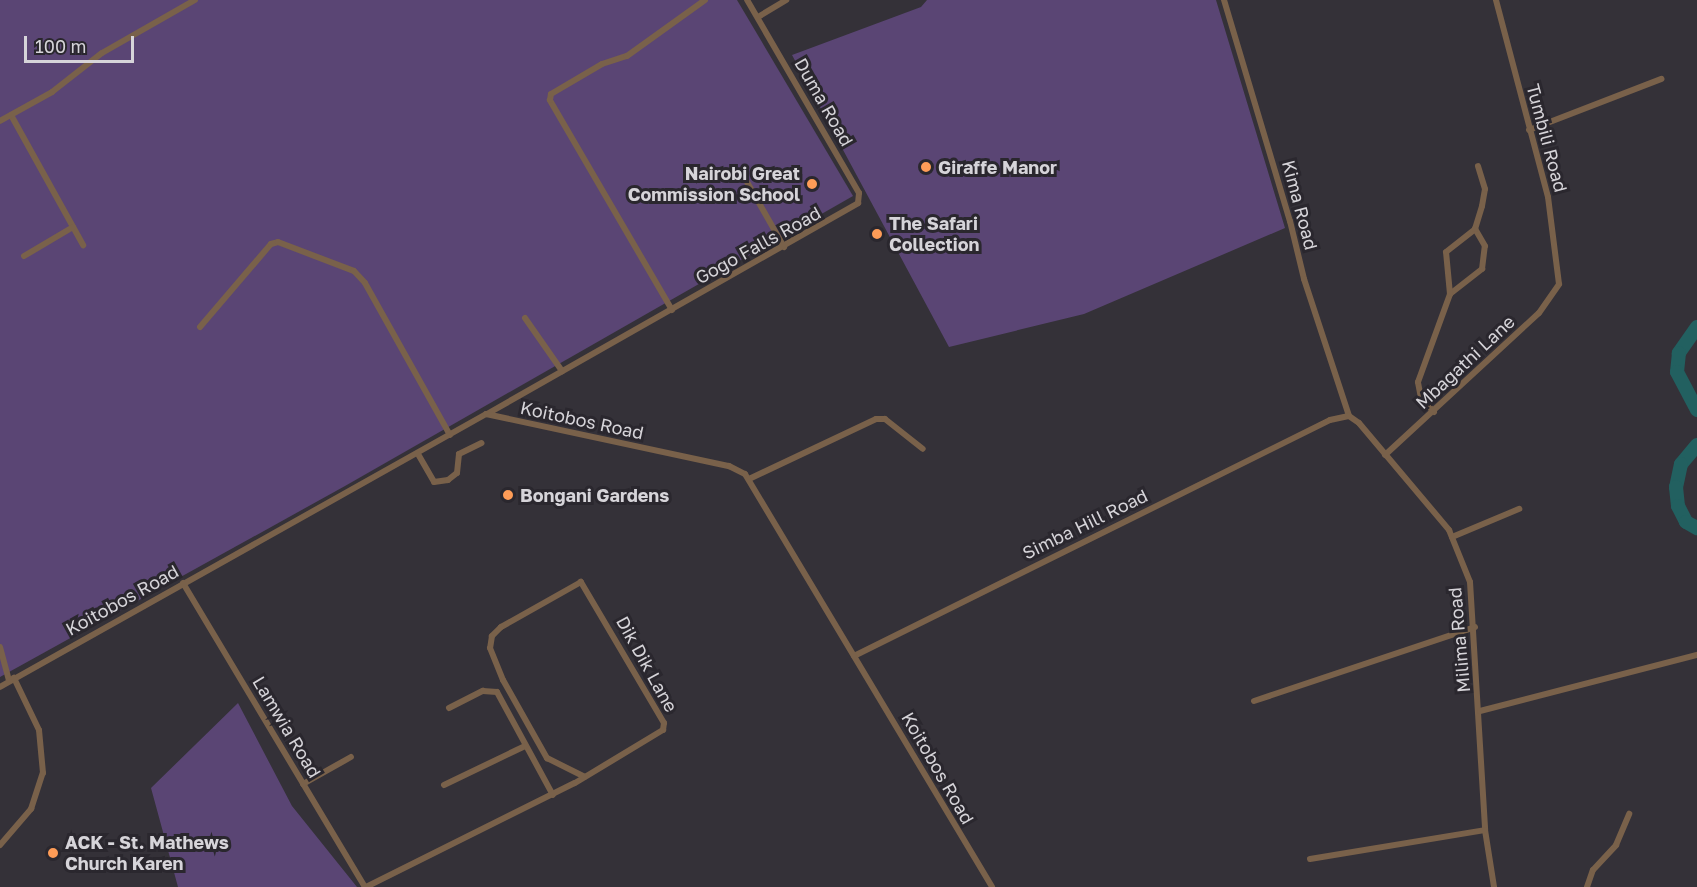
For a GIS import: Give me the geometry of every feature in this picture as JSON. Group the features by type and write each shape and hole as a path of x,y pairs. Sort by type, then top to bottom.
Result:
{"street":[{"path":"0,121 52,92 102,53 195,0"},
{"path":"672,310 550,100 551,94 602,64 627,56 705,0"},
{"name":"Duma Road","path":"747,0 859,193 858,203"},
{"path":"758,17 786,0"},
{"name":"Kima Road","path":"1224,0 1290,221 1304,279 1349,416"},
{"name":"Tumbili Road","path":"1496,0 1548,197 1559,260 1559,284"},
{"path":"1529,130 1661,79"},
{"path":"11,115 83,245"},
{"path":"1434,412 1421,398 1418,382 1450,294 1446,252 1475,229 1485,189 1478,166"},
{"path":"743,175 784,247"},
{"name":"Gogo Falls Road","path":"486,414 858,203"},
{"path":"24,256 73,226"},
{"path":"1450,294 1482,269 1485,246 1475,229"},
{"path":"200,327 271,244 278,242 354,271 365,283 450,435"},
{"name":"Mbagathi Lane","path":"1385,455 1539,313 1559,284"},
{"path":"525,318 562,371"},
{"name":"Koitobos Road","path":"0,687 486,414 729,466 749,479 992,887"},
{"name":"Simba Hill Road","path":"854,656 1330,420 1349,416"},
{"name":"Milima Road","path":"1349,416 1385,455 1452,537 1470,582 1475,627 1485,830 1494,887"},
{"path":"749,479 876,419 885,419 923,449"},
{"path":"418,454 434,482 448,480 457,473 459,454 482,443"},
{"path":"1452,537 1519,509"},
{"name":"Dik Dik Lane","path":"366,887 553,795 659,736 664,723 581,582 501,627 492,636 490,648 503,680 547,758 585,777"},
{"name":"Lamwia Road","path":"183,583 366,887"},
{"path":"1254,701 1475,627"},
{"path":"0,647 12,679 39,730 43,773 31,809 0,845"},
{"path":"1480,711 1697,655"},
{"path":"449,708 483,691 497,692 553,795"},
{"path":"444,784 525,746"},
{"path":"303,784 351,757"},
{"path":"1587,887 1593,870 1616,845 1629,814"},
{"path":"1310,860 1485,830"}],"shaded area":[{"path":"0,0 737,0 853,196 345,486 0,677"},
{"path":"927,0 1216,0 1285,228 1084,314 949,347 792,55 921,7"},
{"path":"238,703 292,806 357,887 178,887 151,788"}],"waterway":[{"path":"1697,327 1679,353 1677,372 1697,410"},
{"path":"1697,445 1681,464 1676,487 1678,506 1686,522 1697,528"}],"place":[{"name":"Giraffe Manor","path":"926,167"},
{"name":"Nairobi Great Commission School","path":"812,184"},
{"name":"The Safari Collection","path":"877,234"},
{"name":"Bongani Gardens","path":"508,495"},
{"name":"ACK - St. Mathews Church Karen","path":"53,853"}]}
